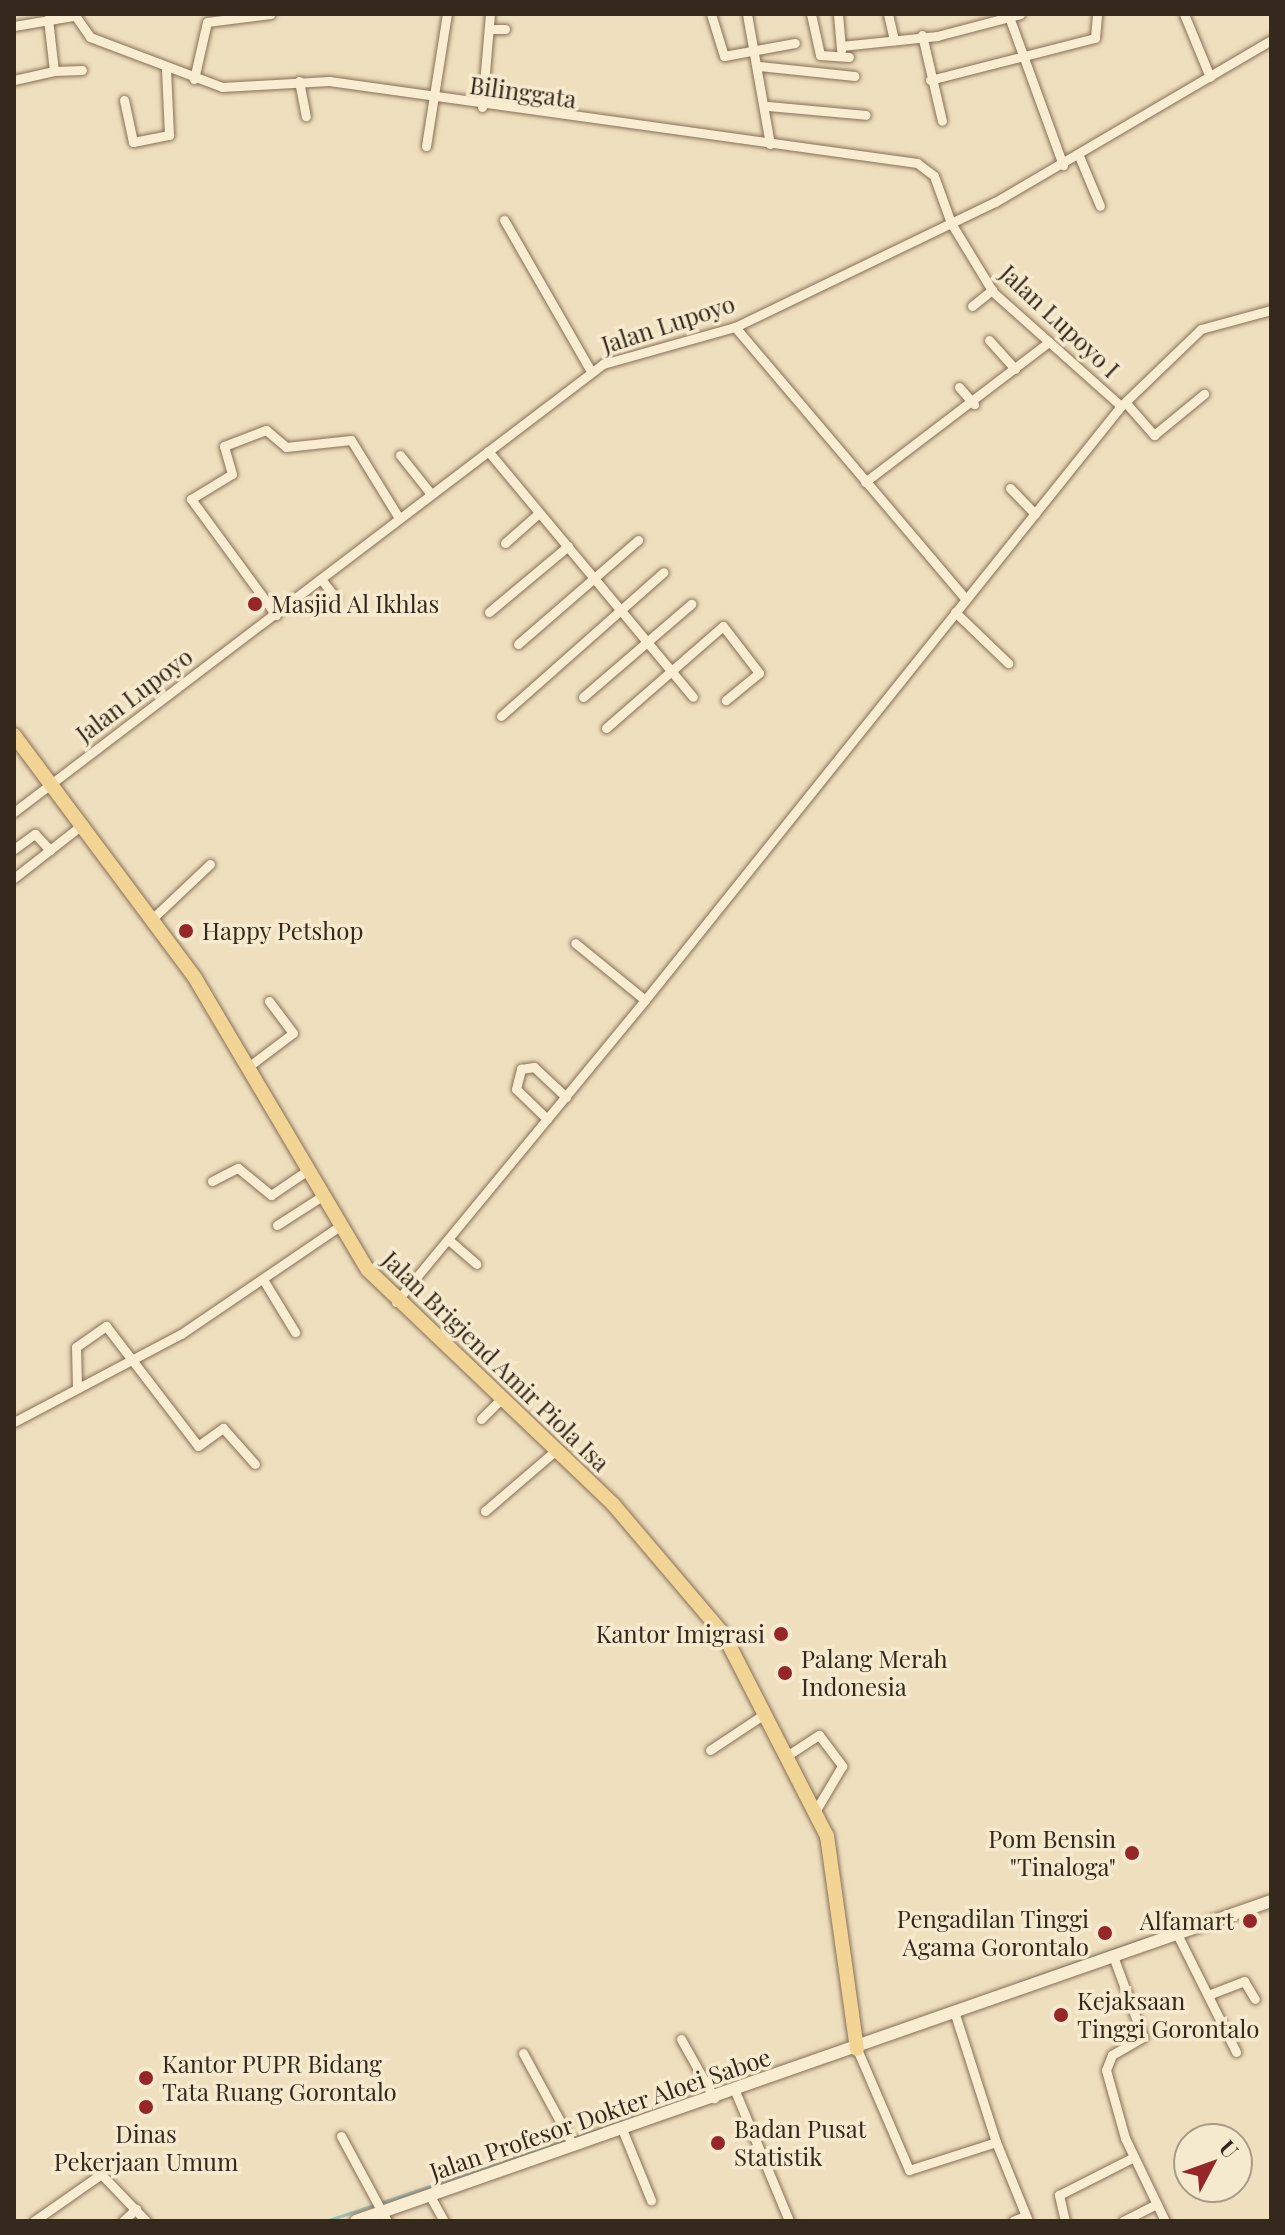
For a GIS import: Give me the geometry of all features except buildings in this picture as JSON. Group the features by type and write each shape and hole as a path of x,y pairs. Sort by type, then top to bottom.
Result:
{"main road":[{"name":"Jalan Brigjend Amir Piola Isa","path":"14,735 154,917 248,1067 340,1226 396,1302 555,1451 683,1581 724,1635 816,1810 838,1886 857,2049"}],"street":[{"path":"194,79 205,18 271,14"},
{"path":"426,146 447,14"},
{"path":"483,102 490,14"},
{"path":"711,14 721,55 795,43"},
{"path":"747,14 768,106 770,141"},
{"path":"811,14 819,54 844,52 1020,14"},
{"path":"838,14 844,52"},
{"path":"888,14 894,40"},
{"path":"930,80 1095,38 1101,31 1097,14"},
{"path":"1184,14 1210,77"},
{"path":"14,26 74,15"},
{"name":"Bilinggata","path":"74,15 90,37 166,69 229,88 299,81 433,94 917,163 934,176 951,223"},
{"path":"1009,16 1019,57 1063,165"},
{"path":"48,19 54,71"},
{"path":"489,29 505,29"},
{"path":"922,35 930,80 942,121"},
{"name":"Jalan Lupoyo","path":"14,812 276,615 591,371 735,327 951,223 1079,156 1271,40"},
{"path":"759,66 854,76"},
{"path":"124,100 133,142 169,135 166,69"},
{"path":"14,81 54,71 82,70"},
{"path":"299,81 306,116"},
{"path":"768,106 866,115"},
{"path":"1079,156 1100,206"},
{"path":"504,220 591,371"},
{"name":"Jalan Lupoyo I","path":"951,223 992,290 1123,404 1154,435 1204,394"},
{"path":"972,306 992,290"},
{"path":"396,1302 450,1241 1123,404 1201,329 1271,310"},
{"path":"735,327 966,599"},
{"path":"989,340 1015,369"},
{"path":"865,482 974,404 1049,342"},
{"path":"959,387 974,404"},
{"path":"276,615 192,502 195,492 232,474 224,446 266,430 286,447 351,440 399,518"},
{"path":"488,451 693,697"},
{"path":"400,455 431,494"},
{"path":"1010,488 1035,514"},
{"path":"505,543 539,513"},
{"path":"518,644 638,540"},
{"path":"489,612 568,546"},
{"path":"501,716 664,572"},
{"path":"321,579 336,598"},
{"path":"583,697 691,604"},
{"path":"955,612 1008,663"},
{"path":"606,728 723,626 759,673 726,700"},
{"path":"14,878 83,824"},
{"path":"14,849 35,834 50,850"},
{"path":"154,917 210,864"},
{"path":"575,943 645,1000"},
{"path":"248,1067 293,1033 269,1001"},
{"path":"547,1119 516,1089 521,1069 534,1067 566,1097"},
{"path":"212,1181 238,1168 271,1195 308,1170"},
{"path":"277,1225 324,1195"},
{"path":"14,1422 77,1387 133,1361 264,1281 340,1226"},
{"path":"450,1241 476,1264"},
{"path":"264,1281 295,1332"},
{"path":"77,1387 76,1347 103,1326 198,1446 223,1428 255,1464"},
{"path":"481,1419 501,1399"},
{"path":"485,1511 555,1451"},
{"path":"710,1750 766,1713"},
{"path":"788,1755 819,1735 842,1766 816,1810"},
{"name":"Jalan Profesor Dokter Aloei Saboe","path":"356,2221 430,2196 571,2139 622,2129 712,2093 735,2091 1271,1901"},
{"path":"1177,1934 1236,2052"},
{"path":"1113,1956 1143,2037 1106,2067 1134,2157 1165,2221"},
{"path":"1208,1995 1244,1981 1255,1999"},
{"path":"954,2011 996,2142 1026,2219 1013,2221"},
{"path":"681,2039 712,2093"},
{"path":"857,2049 909,2170 996,2142"},
{"path":"523,2053 571,2139"},
{"path":"735,2091 789,2221"},
{"path":"622,2129 651,2200"},
{"path":"341,2136 378,2196 384,2213"},
{"path":"1065,2221 1059,2195 1134,2157"},
{"path":"34,2221 98,2174 146,2221"},
{"path":"430,2196 444,2221"},
{"path":"1123,2221 1156,2204"},
{"path":"123,2221 136,2209"}],"waterway":[{"path":"1018,1983 1146,1938"},
{"path":"326,2221 682,2101"}],"place":[{"name":"Masjid Al Ikhlas","path":"255,604"},
{"name":"Happy Petshop","path":"186,931"},
{"name":"Kantor Imigrasi","path":"781,1634"},
{"name":"Palang Merah Indonesia","path":"785,1673"},
{"name":"Pom Bensin \"Tinaloga\"","path":"1132,1853"},
{"name":"Alfamart","path":"1250,1921"},
{"name":"Pengadilan Tinggi Agama Gorontalo","path":"1105,1933"},
{"name":"Kejaksaan Tinggi Gorontalo","path":"1061,2015"},
{"name":"Kantor PUPR Bidang Tata Ruang Gorontalo","path":"146,2078"},
{"name":"Dinas Pekerjaan Umum","path":"146,2107"},
{"name":"Badan Pusat Statistik","path":"718,2143"}]}
